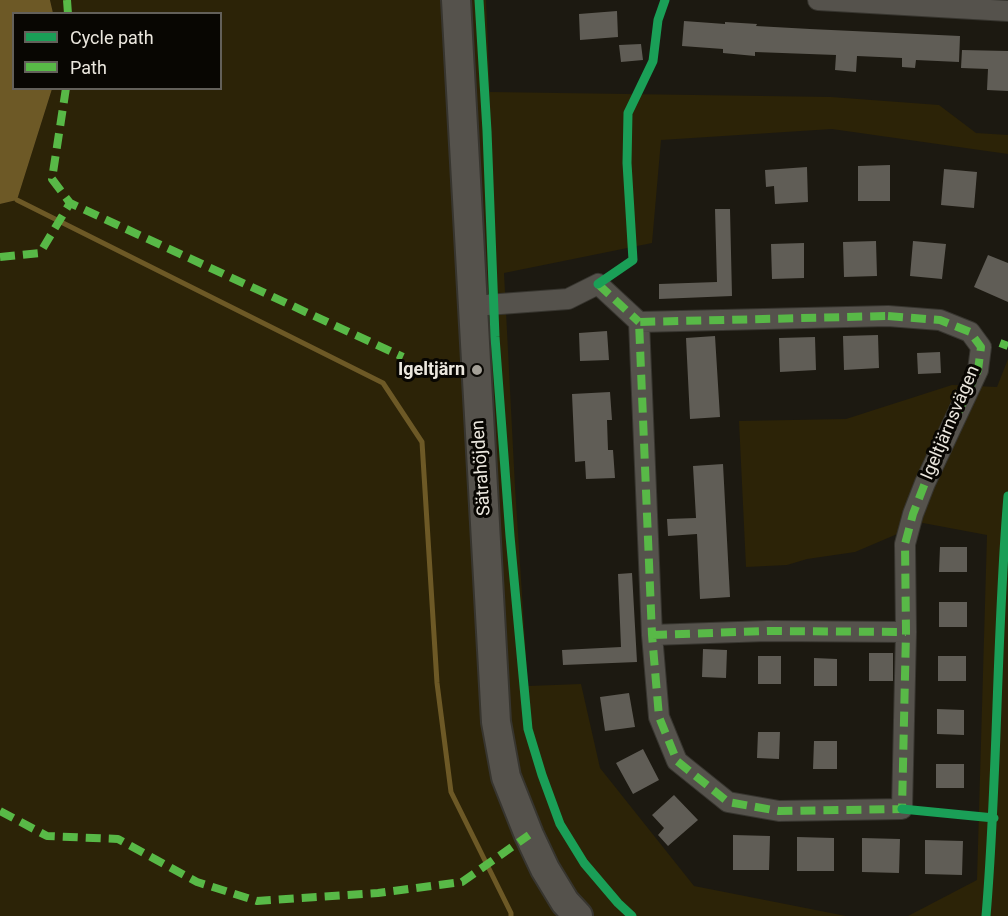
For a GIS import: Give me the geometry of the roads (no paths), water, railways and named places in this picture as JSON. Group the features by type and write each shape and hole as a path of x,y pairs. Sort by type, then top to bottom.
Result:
{"street":[{"name":"Sätrahöjden","path":"456,0 496,722 506,777 529,835 560,894 578,916"},
{"path":"818,0 1008,11"},
{"path":"473,306 568,299 598,284 639,322"},
{"name":"Igeltjärnsvägen","path":"888,316 940,320 970,332 981,347 978,370 926,483 913,514 905,544 906,632 902,809 779,811 728,802 677,760 659,717 652,635 639,322 888,316"},
{"path":"652,635 767,631 906,632"}],"waterway":[{"path":"17,200 383,383 422,442 437,683 451,792 511,916"}],"place":[{"name":"Igeltjärn","path":"477,370"}]}
